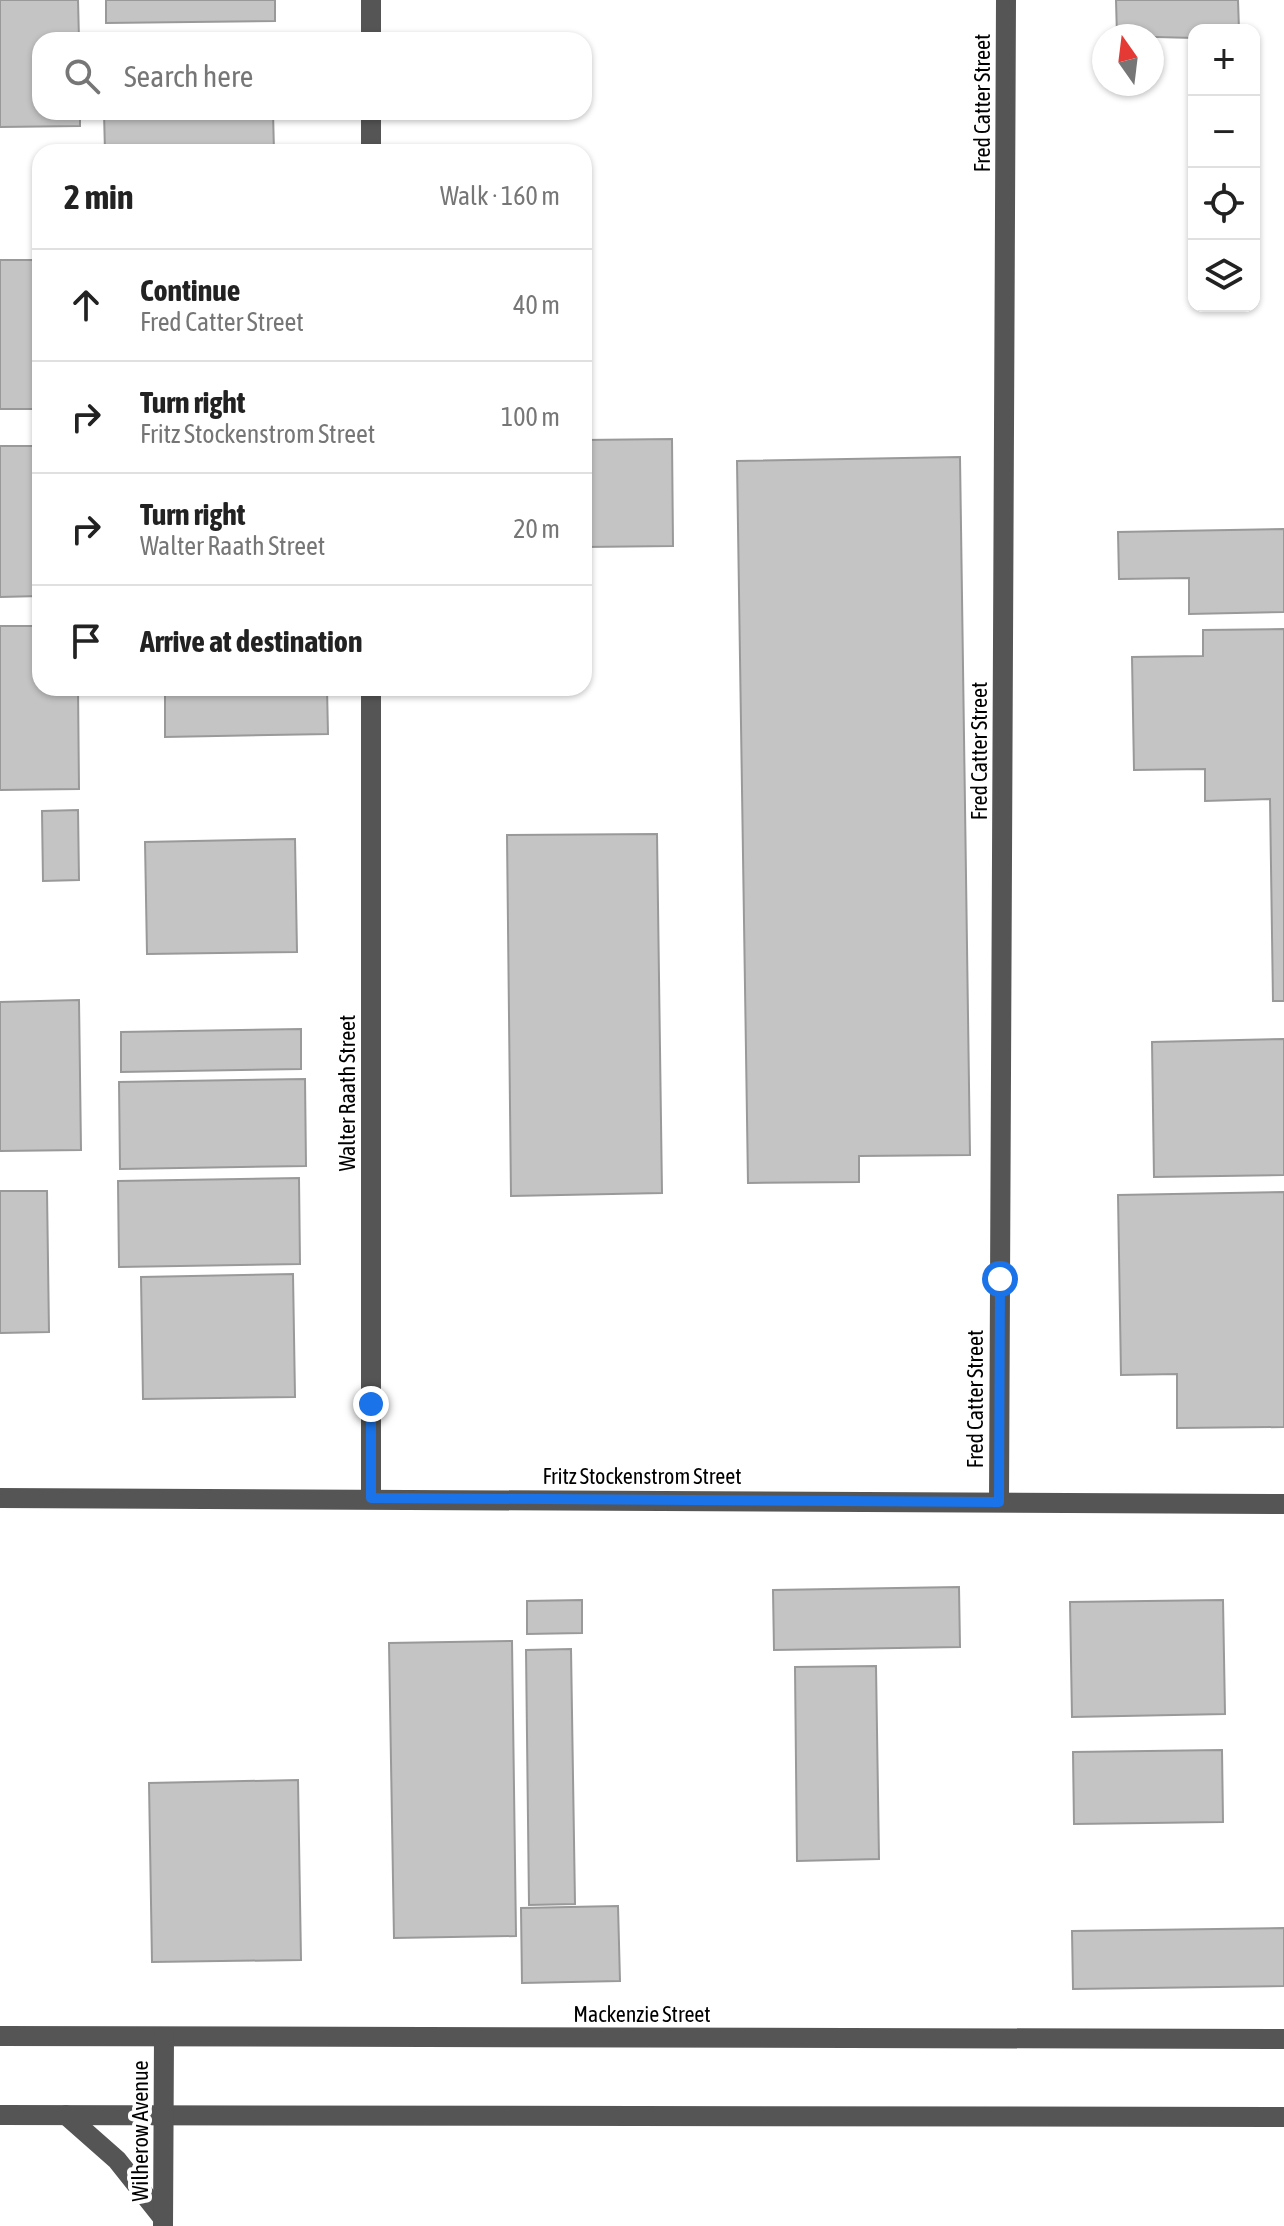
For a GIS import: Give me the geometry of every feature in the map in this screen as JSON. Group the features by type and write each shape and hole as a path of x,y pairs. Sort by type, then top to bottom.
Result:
{"street":[{"path":"371,0 371,32"},
{"name":"Fred Catter Street","path":"999,1502 1006,0"},
{"path":"371,120 371,144"},
{"name":"Walter Raath Street","path":"371,696 371,1498"},
{"name":"Fritz Stockenstrom Street","path":"0,1498 1284,1504"},
{"name":"Mackenzie Street","path":"0,2036 1284,2039"},
{"name":"Wilherow Avenue","path":"163,2222 164,2037"},
{"path":"0,2115 1284,2117"},
{"path":"66,2115 117,2160 163,2222"}],"building":[{"path":"0,0 78,0 79,32 32,32 32,120 80,120 80,126 0,127"},
{"path":"106,0 275,0 275,21 106,23"},
{"path":"1116,0 1238,0 1239,24 1188,24 1188,38 1164,37 1164,24 1117,24"},
{"path":"104,120 273,120 274,144 105,144"},
{"path":"0,260 32,260 32,409 0,409"},
{"path":"672,439 673,546 592,547 592,440"},
{"path":"0,446 32,446 32,596 0,597"},
{"path":"960,457 970,1155 859,1156 859,1182 748,1183 737,461"},
{"path":"1284,529 1284,612 1189,614 1189,578 1119,579 1118,532"},
{"path":"0,626 32,626 32,696 78,696 79,789 0,790"},
{"path":"1284,629 1284,1001 1273,1001 1270,799 1205,801 1205,769 1134,770 1132,657 1203,656 1203,630"},
{"path":"165,696 327,696 328,734 165,737"},
{"path":"78,810 79,880 43,881 42,811"},
{"path":"657,834 662,1193 511,1196 507,835"},
{"path":"295,839 297,952 147,954 145,842"},
{"path":"79,1000 81,1150 0,1151 0,1002"},
{"path":"301,1029 301,1069 121,1072 121,1032"},
{"path":"1284,1039 1284,1175 1154,1177 1152,1042"},
{"path":"305,1079 306,1166 120,1169 119,1082"},
{"path":"299,1178 300,1264 119,1267 118,1181"},
{"path":"0,1191 47,1191 49,1332 0,1333"},
{"path":"1284,1192 1284,1427 1177,1428 1177,1374 1121,1375 1118,1195"},
{"path":"293,1274 295,1397 143,1399 141,1277"},
{"path":"959,1587 960,1647 774,1650 773,1590"},
{"path":"582,1600 582,1633 527,1634 527,1601"},
{"path":"1223,1600 1225,1714 1072,1717 1070,1602"},
{"path":"512,1641 516,1936 394,1938 389,1643"},
{"path":"571,1649 575,1904 529,1905 526,1650"},
{"path":"876,1666 879,1859 797,1861 795,1667"},
{"path":"1222,1750 1223,1822 1074,1824 1073,1752"},
{"path":"298,1780 301,1960 152,1962 149,1783"},
{"path":"618,1906 620,1981 522,1983 521,1908"},
{"path":"1284,1928 1284,1986 1073,1989 1072,1931"}],"route":[{"path":"371,1404 371,1498 999,1502 1000,1279"}]}
